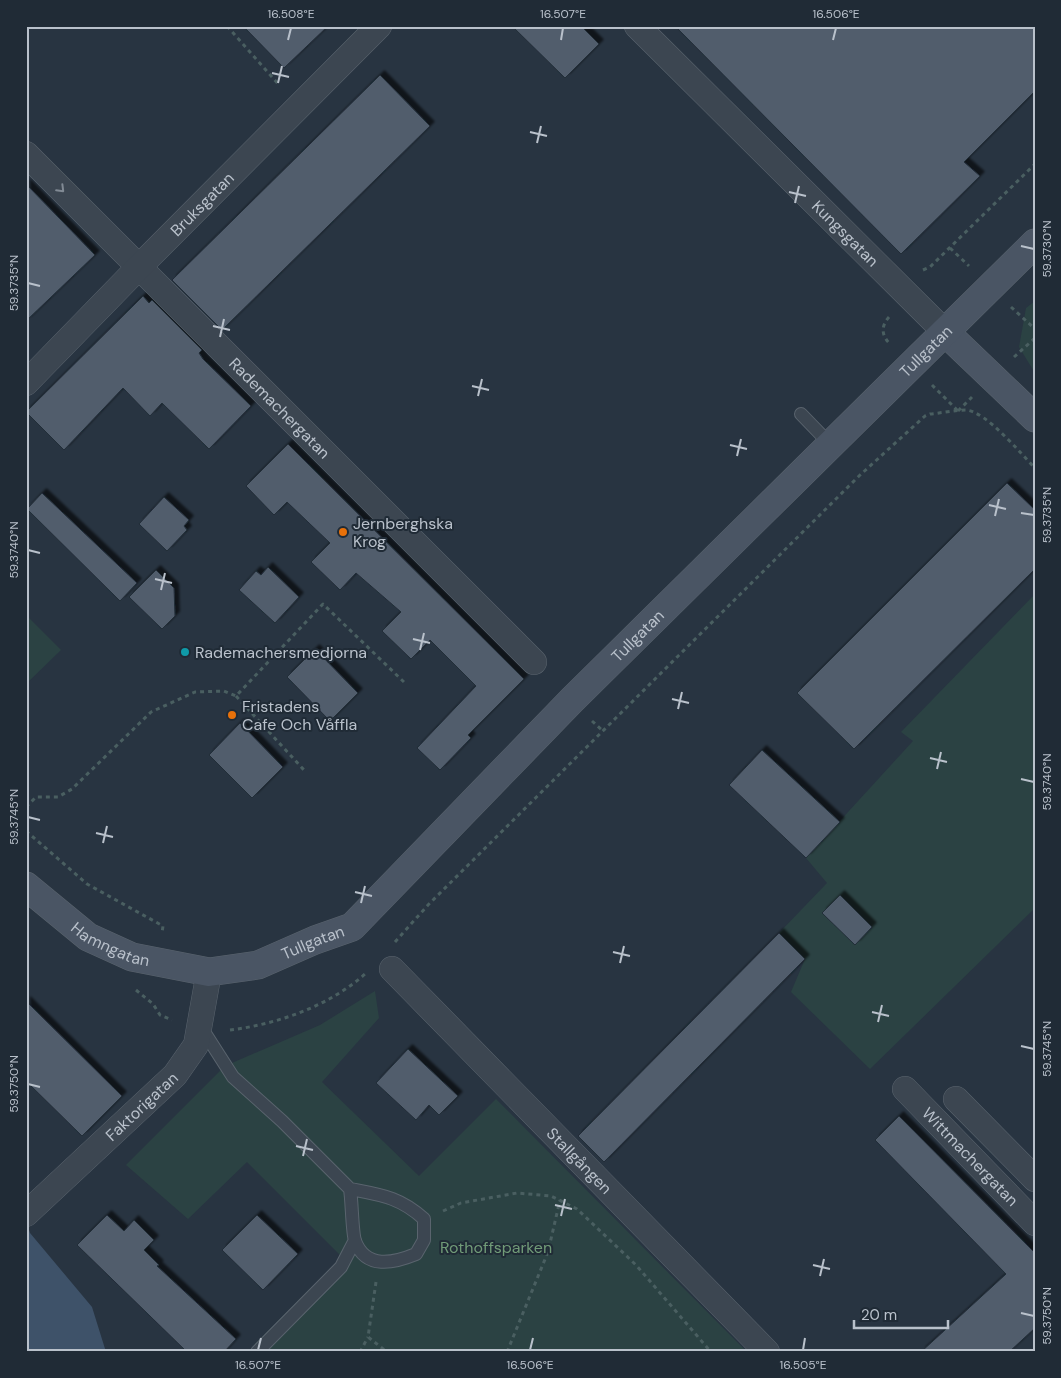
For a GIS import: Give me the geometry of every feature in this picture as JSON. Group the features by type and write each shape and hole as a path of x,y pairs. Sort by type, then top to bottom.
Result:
{"street":[{"name":"Bruksgatan","path":"26,383 378,26"},
{"name":"Kungsgatan","path":"637,26 945,332 1035,418"},
{"name":"Rademachergatan","path":"26,154 534,662"},
{"name":"Tullgatan","path":"209,972 258,965 315,940 352,927 572,700 1035,243"},
{"name":"Hamngatan","path":"26,886 88,937 132,957 209,972"},
{"name":"Stallgången","path":"392,969 767,1352"},
{"name":"Faktorigatan","path":"28,1212 175,1075 196,1045 209,972"},
{"name":"Wittmachergatan","path":"905,1089 1035,1223"},
{"name":"Wittmachergatan","path":"956,1098 1035,1178"}],"lane":[{"path":"802,414 831,445"},
{"path":"200,1025 233,1077 282,1121 350,1189 387,1196 410,1207 424,1220 424,1240 416,1254 396,1262 379,1262 365,1256 355,1240 350,1189"},
{"path":"257,1352 342,1267 355,1240"}],"path":[{"path":"228,26 298,107"},
{"path":"930,267 1035,164"},
{"path":"393,944 435,898 859,476 925,416 967,410 977,413 990,422 1035,468"},
{"path":"236,696 323,604 406,684"},
{"path":"26,808 36,796 58,797 72,789 151,712 196,692 224,691 236,696 304,770"},
{"path":"26,831 86,884 163,926 155,962"},
{"path":"200,1025 227,1030 256,1027 290,1016 321,1002 356,982 366,973"},
{"path":"424,1220 461,1203 517,1193 551,1196 560,1200 577,1209 636,1265 712,1352"},
{"path":"507,1352 548,1252 560,1200"},
{"path":"360,1352 368,1337 379,1262"},
{"path":"368,1337 387,1352"}],"green space":[{"path":"1035,301 1035,373 1019,347 1026,308"},
{"path":"1035,594 1035,908 870,1069 791,992 805,959 779,933 827,883 806,858 913,741 901,732"},
{"path":"26,615 61,650 26,684"},
{"name":"Rothoffsparken","path":"375,991 379,1018 322,1082 419,1176 496,1099 747,1352 262,1352 255,1344 342,1257 247,1162 188,1219 126,1165 225,1066 320,1025"}],"water":[{"path":"26,1221 30,1233 92,1307 106,1352 26,1352"}],"building":[{"path":"243,26 328,26 284,68"},
{"path":"512,26 581,26 599,44 565,78"},
{"path":"675,26 1035,26 1035,91 964,162 980,176 901,254"},
{"path":"380,75 430,126 222,330 172,280"},
{"path":"26,184 95,255 26,321"},
{"path":"143,296 149,303 152,300 202,350 199,353 203,359 251,406 209,449 162,403 150,416 123,388 64,450 26,412"},
{"path":"288,444 524,679 468,735 471,738 440,770 417,748 476,686 430,640 411,659 382,631 401,612 356,573 340,590 311,562 330,543 287,502 274,515 246,486"},
{"path":"1007,483 1035,510 1035,569 854,749 797,693"},
{"path":"42,493 137,583 120,601 27,509"},
{"path":"164,497 189,520 184,526 187,530 167,551 139,524"},
{"path":"268,567 299,597 275,623 239,590 256,571 261,575"},
{"path":"156,570 174,588 175,616 162,629 129,597"},
{"path":"315,649 358,693 330,721 287,677"},
{"path":"240,723 283,767 252,798 209,755"},
{"path":"762,750 840,822 806,858 729,785"},
{"path":"840,895 872,927 855,945 822,913"},
{"path":"779,933 805,959 604,1162 578,1136"},
{"path":"26,1001 122,1096 82,1136 26,1081"},
{"path":"408,1049 458,1096 439,1115 429,1105 416,1120 376,1083"},
{"path":"899,1116 1035,1253 1035,1328 1009,1352 921,1352 1006,1274 875,1140"},
{"path":"107,1215 124,1231 134,1220 154,1240 144,1250 159,1265 157,1266 236,1339 224,1352 187,1352 77,1245"},
{"path":"257,1215 298,1254 263,1290 222,1250"}],"place":[{"name":"Jernberghska Krog","path":"343,532"},
{"name":"Rademachersmedjorna","path":"185,652"},
{"name":"Fristadens Cafe Och Våffla","path":"232,715"}]}
